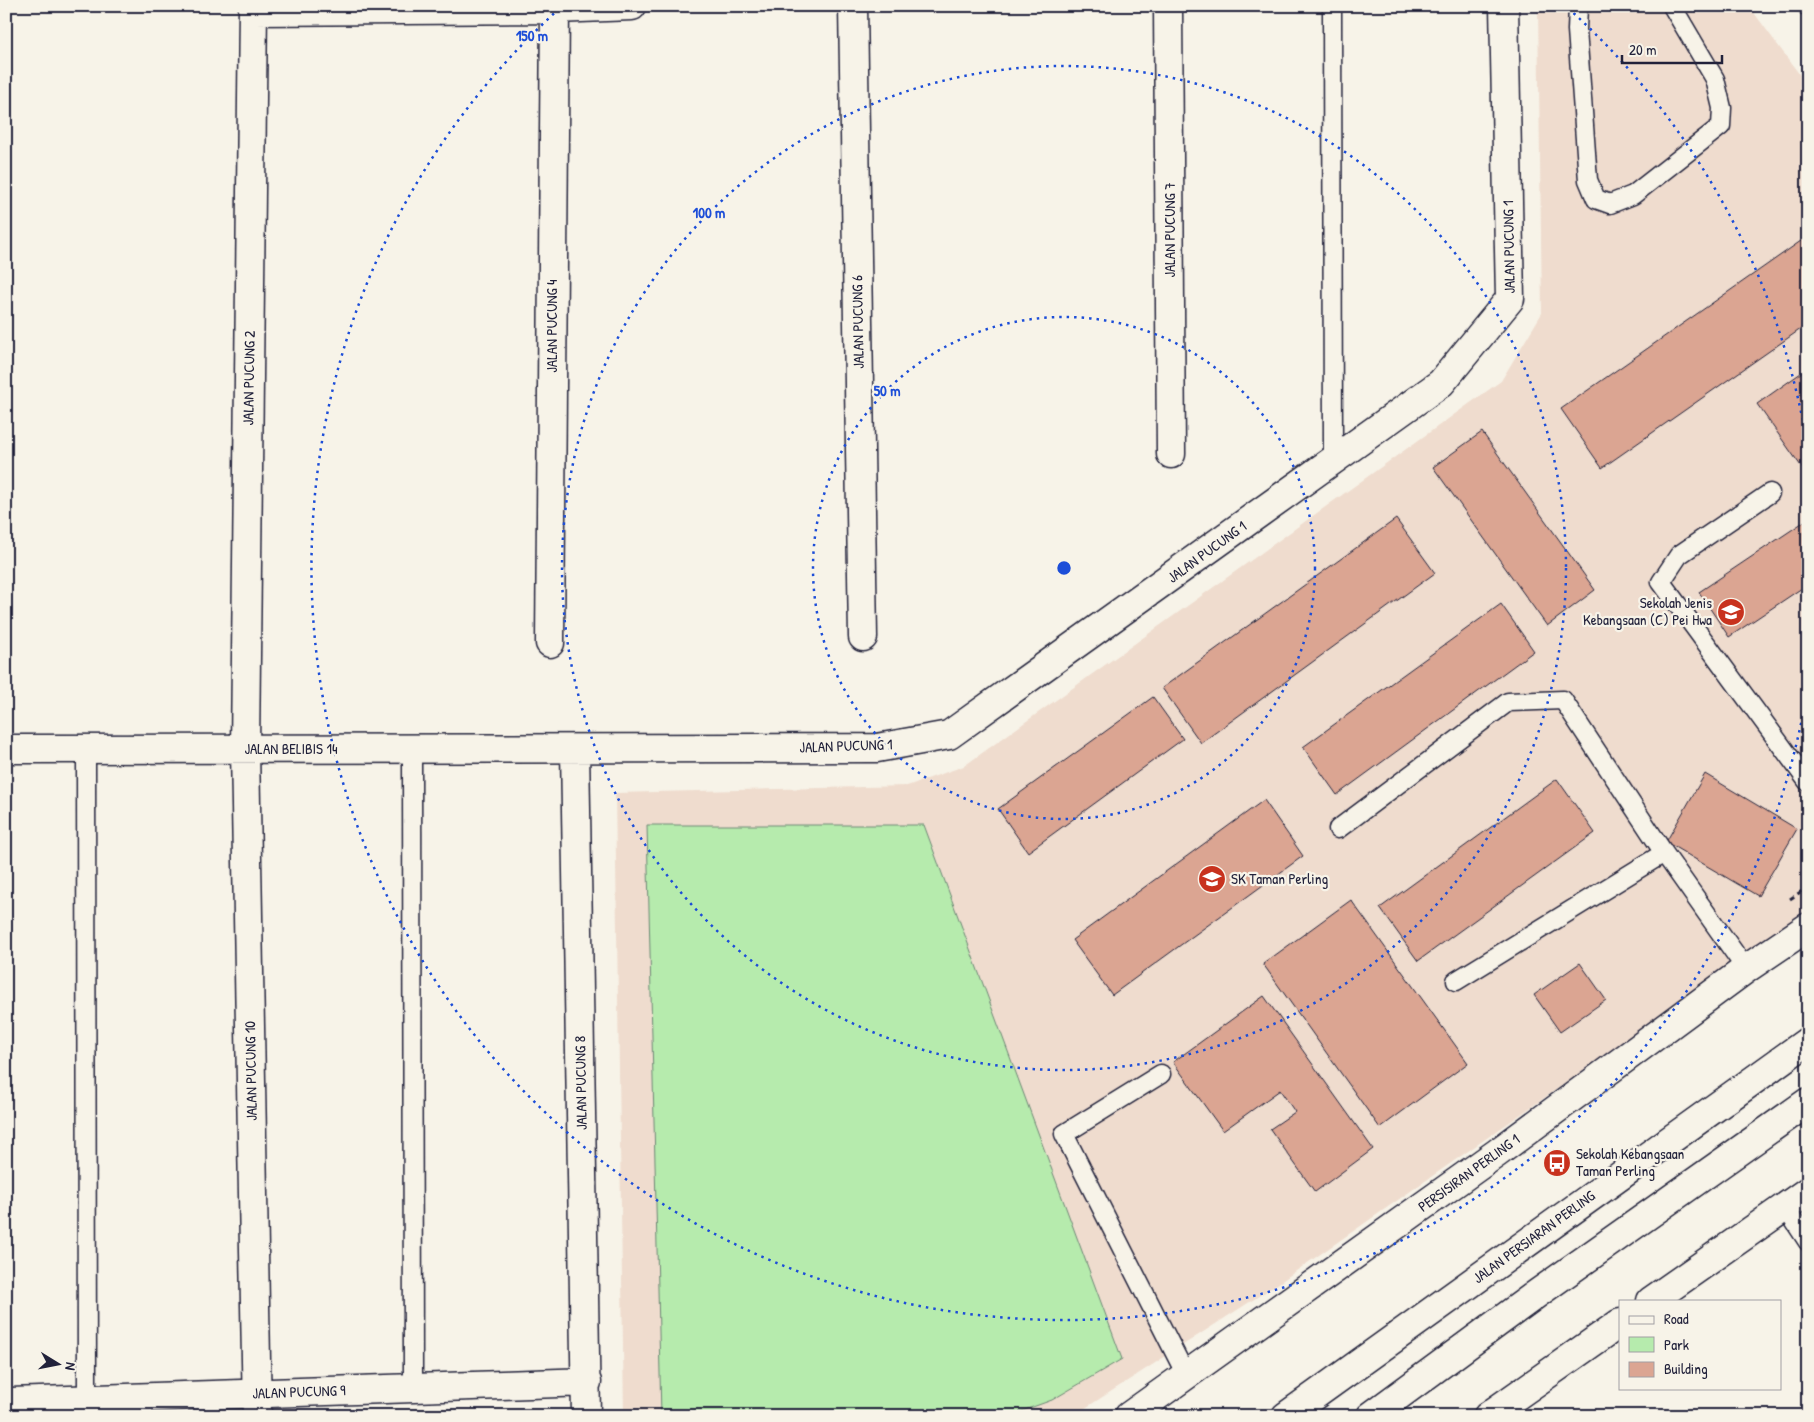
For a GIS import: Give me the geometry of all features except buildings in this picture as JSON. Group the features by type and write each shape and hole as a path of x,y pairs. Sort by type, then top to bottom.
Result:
{"street":[{"path":"253,9 632,6"},
{"name":"JALAN PUCUNG 6","path":"853,6 864,637"},
{"name":"JALAN PUCUNG 7","path":"1168,6 1171,454"},
{"name":"JALAN PUCUNG 1","path":"576,749 877,748 949,735 1441,383 1510,299 1504,6"},
{"name":"JALAN PUCUNG 4","path":"550,643 555,7"},
{"name":"JALAN PUCUNG 2","path":"245,749 253,9"},
{"name":"JALAN BELIBIS 14","path":"6,749 576,749"},
{"name":"JALAN PUCUNG 10","path":"245,749 256,1405"},
{"name":"JALAN PUCUNG 8","path":"576,749 587,1382 586,1416"},
{"name":"PERSISIRAN PERLING 1","path":"1129,1416 1497,1153 1746,969 1808,927"},
{"name":"JALAN PERSIARAN PERLING","path":"1286,1416 1808,1041"},
{"path":"1371,1416 1538,1293 1808,1102"},
{"path":"1652,1300 1808,1191"},
{"path":"1488,1416 1619,1324"},
{"name":"JALAN PUCUNG 9","path":"11,1402 87,1399 256,1405 413,1388 587,1382"}],"lane":[{"path":"1332,6 1333,461"},
{"path":"1578,6 1577,30 1588,180 1596,199 1610,204 1634,195 1721,126 1722,108 1715,79 1672,6"},
{"path":"1770,493 1679,555 1661,582 1808,782"},
{"path":"1338,829 1508,702 1563,700 1664,853 1746,969"},
{"path":"86,749 87,1399"},
{"path":"412,749 413,1388"},
{"path":"1456,981 1664,853"},
{"path":"1161,1074 1064,1134 1186,1375"},
{"path":"1785,1207 1808,1242"}],"shaded area":[{"name":"SK Taman Perling","path":"1538,6 1749,6 1808,86 1808,914 1276,1285 1073,1416 624,1416 615,793 907,786 964,766 1501,381 1542,313"}],"green space":[{"path":"647,825 924,825 1122,1359 1052,1400 1008,1416 661,1416"}],"place":[{"name":"Sekolah Jenis Kebangsaan (C) Pei Hwa","path":"1731,612"},
{"name":"SK Taman Perling","path":"1212,879"},
{"name":"Sekolah Kebangsaan Taman Perling","path":"1557,1163"}]}
